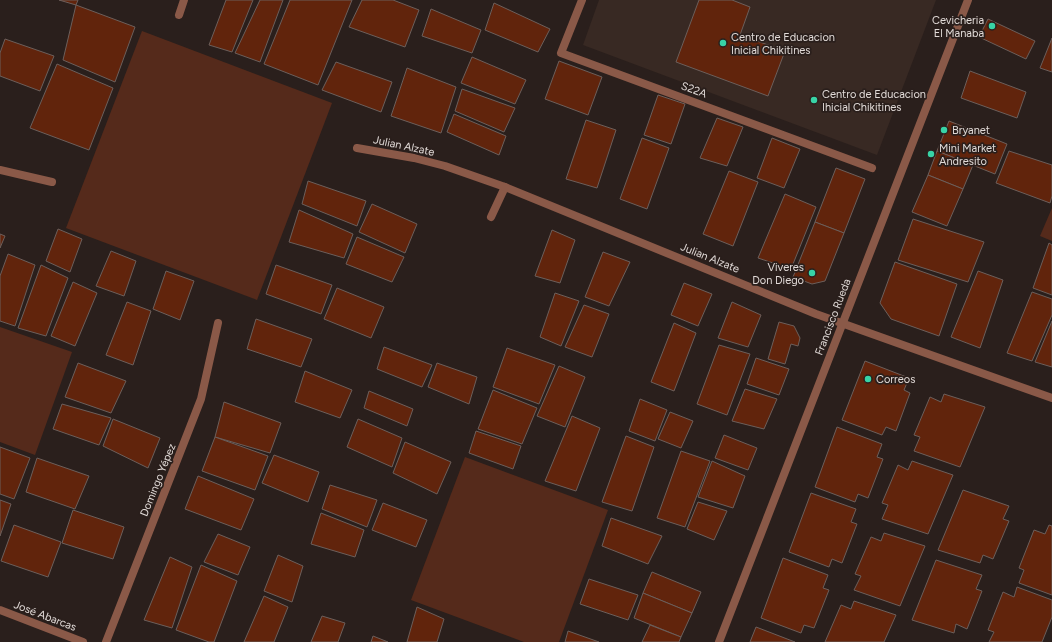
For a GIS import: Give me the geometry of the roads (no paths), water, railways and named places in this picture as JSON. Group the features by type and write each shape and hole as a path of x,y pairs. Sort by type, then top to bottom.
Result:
{"street":[{"path":"179,15 184,0"},
{"name":"S22A","path":"582,0 561,53 872,168"},
{"name":"Francisco Rueda","path":"719,642 968,0"},
{"name":"Julian Alzate","path":"357,148 414,158 445,166 505,187 816,314 1052,398"},
{"path":"0,170 52,182"},
{"path":"491,217 505,187"},
{"name":"Domingo Yépez","path":"106,642 201,400 218,323"},
{"name":"José Abarcas","path":"0,610 83,642"}],"place":[{"name":"Cevicheria El Manaba","path":"992,26"},
{"name":"Centro de Educacion Inicial Chikitines","path":"723,43"},
{"name":"Centro de Educacion Ihicial Chikitines","path":"814,100"},
{"name":"Bryanet","path":"944,130"},
{"name":"Mini Market Andresito","path":"931,154"},
{"name":"Viveres Don Diego","path":"812,273"},
{"name":"Correos","path":"868,379"}]}
